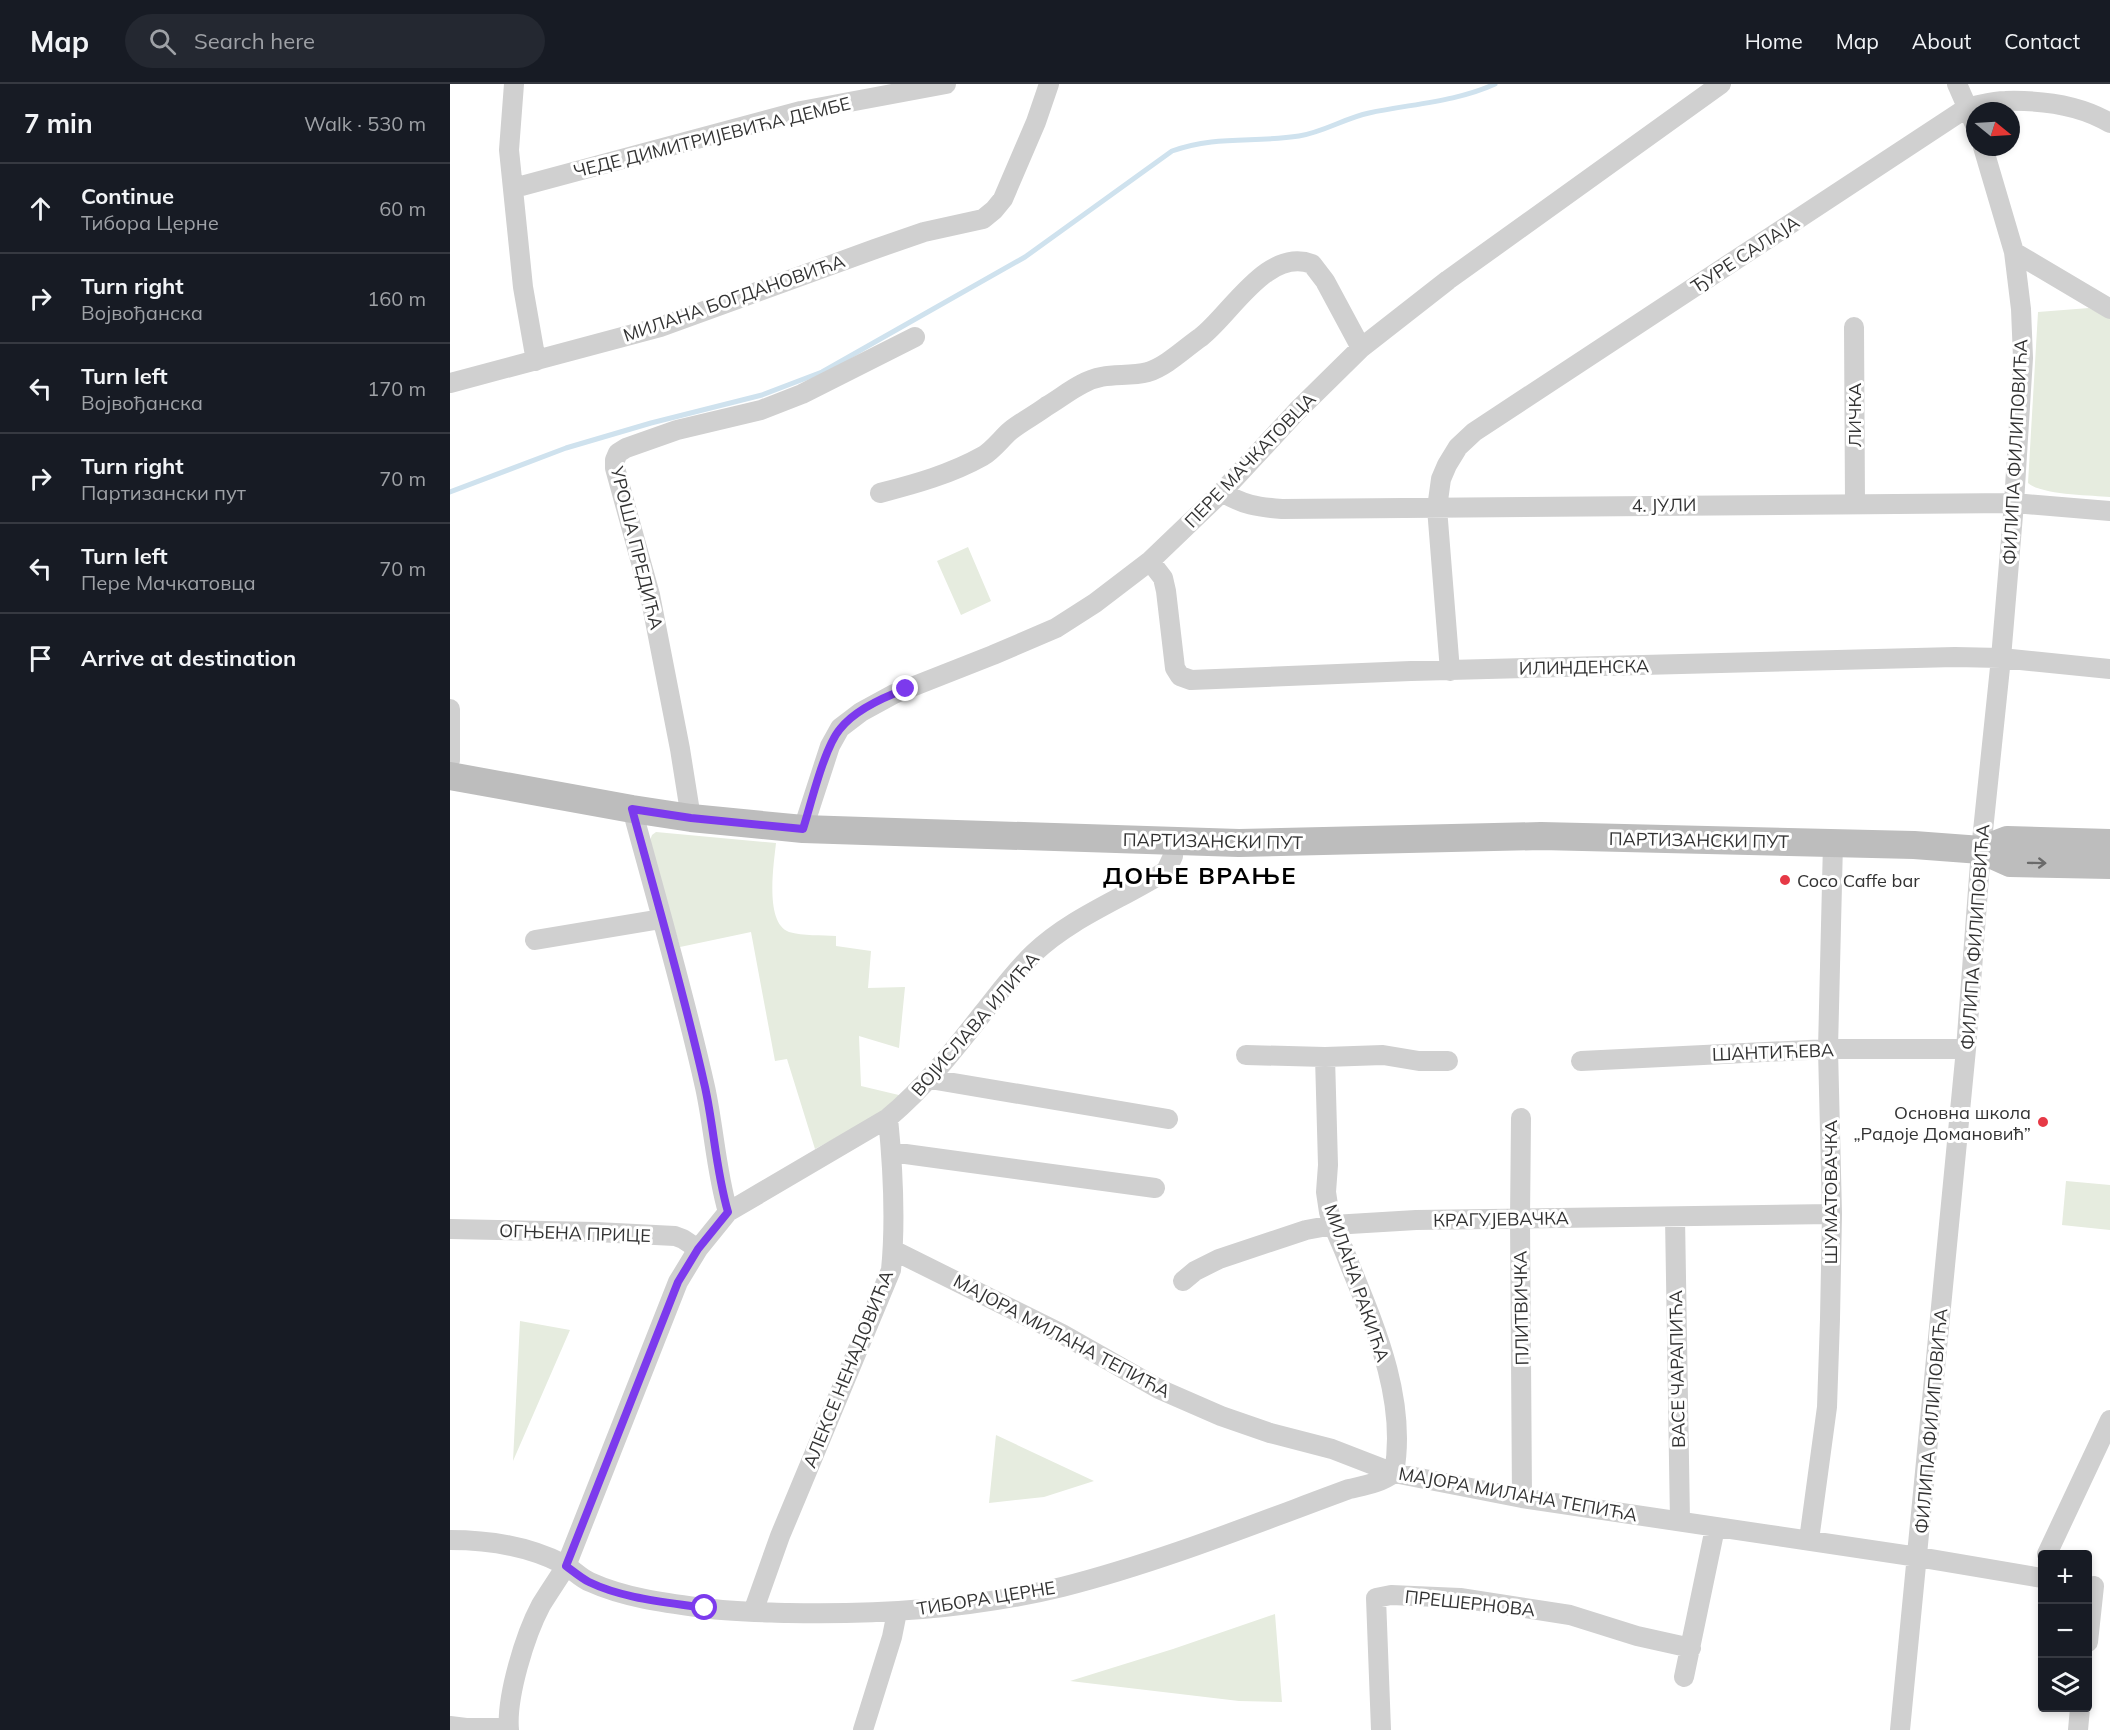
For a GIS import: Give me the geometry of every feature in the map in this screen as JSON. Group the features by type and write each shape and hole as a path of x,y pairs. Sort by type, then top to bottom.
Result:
{"main road":[{"name":"ПАРТИЗАНСКИ ПУТ","path":"450,776 691,818 803,829 1239,843 1541,836 1914,845 1981,850 2010,862 2110,865"},
{"name":"ПАРТИЗАНСКИ ПУТ","path":"1981,850 2007,840 2110,843"}],"street":[{"path":"514,84 510,150 524,287 536,361"},
{"name":"ЧЕДЕ ДИМИТРИЈЕВИЋА ДЕМБЕ","path":"514,188 801,111 946,84"},
{"name":"МИЛАНА БОГДАНОВИЋА","path":"450,383 660,327 924,232 982,219 1003,199 1036,122 1048,84"},
{"name":"ПЕРЕ МАЧКАТОВЦА","path":"803,829 830,746 840,729 861,711 894,694 1056,627 1095,603 1150,561 1221,492 1297,411 1361,348 1448,280 1721,84"},
{"path":"1957,84 1966,103"},
{"name":"ЂУРЕ САЛАЈА","path":"1999,102 2003,100 2071,107 2110,123"},
{"name":"ЂУРЕ САЛАЈА","path":"1450,670 1437,508 1441,479 1458,447 1474,432 1966,120"},
{"name":"ФИЛИПА ФИЛИПОВИЋА","path":"1900,1730 1966,1049 1981,850 2014,503 2023,358 2021,309 2014,252 1986,156"},
{"path":"2014,252 2110,309"},
{"path":"880,493 926,481 985,455 1011,430 1080,384 1104,375 1139,373 1155,369 1213,328 1245,290 1263,274 1284,264 1296,261 1312,264 1361,348"},
{"name":"ЛИЧКА","path":"1854,327 1854,503"},
{"name":"УРОША ПРЕДИЋА","path":"691,818 650,595 615,468 618,453 677,430 761,410 802,394 915,337"},
{"name":"4. ЈУЛИ","path":"1221,492 1243,504 1282,509 2014,503 2110,511"},
{"name":"ИЛИНДЕНСКА","path":"1150,561 1165,585 1173,660 1180,676 1185,680 1450,670 1955,657 2001,658 2110,669"},
{"path":"450,709 450,760"},
{"path":"450,1726 508,1729 514,1687 529,1632 542,1605 566,1566 678,1282 698,1249 728,1212 719,1182 706,1090 684,999 632,809"},
{"name":"ВОЈИСЛАВА ИЛИЋА","path":"728,1212 888,1118 911,1099 1033,954 1063,929 1166,871 1173,856 1174,842"},
{"name":"ШУМАТОВАЧКА","path":"1809,1540 1827,1407 1832,1214 1828,1049 1833,843"},
{"path":"535,940 661,919"},
{"name":"ШАНТИЋЕВА","path":"1581,1061 1828,1049 1966,1049"},
{"path":"1246,1055 1325,1057 1383,1055 1419,1061 1448,1061"},
{"name":"МИЛАНА РАКИЋА","path":"1325,1057 1328,1165 1326,1192 1333,1225 1382,1345 1396,1422 1397,1458 1394,1473"},
{"path":"930,1079 1168,1119"},
{"name":"АЛЕКСЕ НЕНАДОВИЋА","path":"753,1612 780,1536 891,1270 893,1250 888,1118"},
{"name":"ПЛИТВИЧКА","path":"1521,1118 1522,1497"},
{"path":"891,1152 1155,1188"},
{"name":"КРАГУЈЕВАЧКА","path":"1183,1281 1195,1271 1219,1259 1306,1230 1333,1225 1416,1220 1832,1214"},
{"name":"ВАСЕ ЧАРАПИЋА","path":"1675,1217 1680,1521"},
{"name":"ОГЊЕНА ПРИЦЕ","path":"450,1229 675,1236 698,1249"},
{"name":"МАЈОРА МИЛАНА ТЕПИЋА","path":"893,1250 1062,1334 1159,1389 1221,1416 1270,1433 1332,1449 1394,1473 1522,1497 1715,1528 2038,1574"},
{"path":"2049,1550 2110,1420"},
{"name":"ТИБОРА ЦЕРНЕ","path":"450,1540 513,1546 536,1552 566,1566 588,1582 626,1594 705,1608 832,1614 897,1612 1060,1587 1157,1559 1349,1489 1378,1483 1394,1473"},
{"path":"1684,1677 1715,1528"},
{"path":"2092,1617 2097,1586"},
{"name":"ПРЕШЕРНОВА","path":"1381,1730 1376,1598 1391,1595 1460,1598 1570,1615 1637,1636 1691,1648"},
{"path":"862,1730 892,1637 897,1612"},
{"path":"2078,1730 2080,1712"}],"shaded area":[{"path":"2089,308 2110,318 2110,497 2055,492 2028,483 2038,312"},
{"path":"968,547 991,601 961,615 937,561"},
{"path":"656,832 776,843 772,892 776,917 781,926 794,933 836,936 836,946 871,951 868,988 905,987 899,1048 859,1036 861,1086 903,1096 889,1110 815,1149 787,1059 775,1061 751,932 680,947 649,843"},
{"path":"2066,1181 2110,1185 2110,1230 2062,1225"},
{"path":"520,1321 570,1330 513,1461"},
{"path":"996,1435 1094,1481 1044,1497 989,1503"},
{"path":"1275,1614 1282,1702 1239,1701 1070,1681 1173,1649"}],"waterway":[{"path":"450,492 566,448 651,423 762,395 822,372 1025,257 1172,151 1220,141 1299,136 1360,115 1449,99 1495,84"}],"place":[{"name":"Coco Caffe bar","path":"1785,880"},
{"name":"Основна школа „Радоје Домановић”","path":"2043,1122"}],"district":[{"name":"ДОЊЕ ВРАЊЕ","path":"1200,875"}],"route":[{"path":"705,1608 604,1588 588,1582 566,1566 678,1282 698,1249 728,1212 719,1182 706,1090 684,999 632,809 691,818 803,829 830,746 840,729 861,711 906,689"}]}
